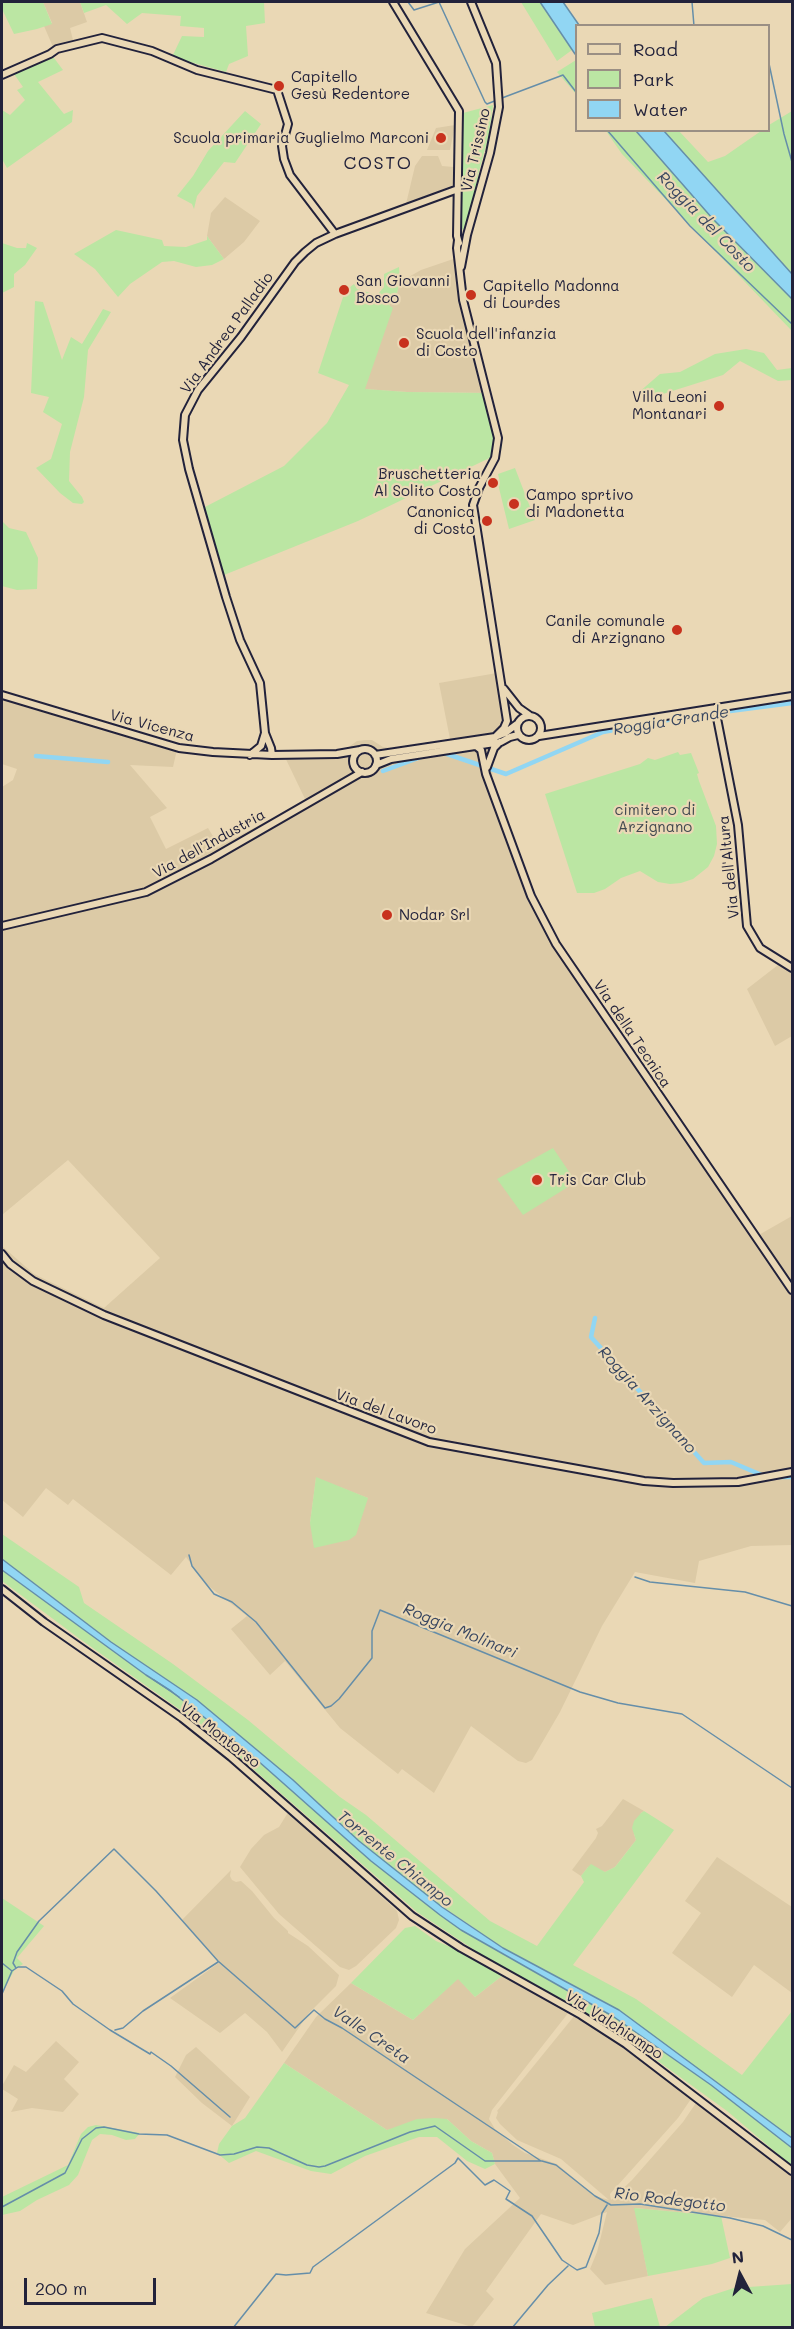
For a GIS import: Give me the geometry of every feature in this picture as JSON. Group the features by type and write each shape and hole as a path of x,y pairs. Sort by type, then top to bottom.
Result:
{"street":[{"path":"393,2 458,106 460,121 457,232 462,259"},
{"name":"Via Trissino","path":"461,271 467,235 490,153 499,107 496,63 471,2"},
{"path":"2,75 57,49 102,38 152,51 197,70 277,90 288,124 282,146 290,175 335,234"},
{"name":"Via Andrea Palladio","path":"265,733 260,683 240,640 187,461 183,429 185,415 198,390 241,337 295,262 316,243 458,189"},
{"path":"457,232 467,235"},
{"path":"458,240 457,248 467,317 498,438 495,458 473,505 504,688 507,721 495,737"},
{"path":"504,688 519,708 529,716 536,718 540,724 546,728 564,731"},
{"path":"504,688 518,722 518,735"},
{"name":"Via Vicenza","path":"2,695 179,748 250,755 337,754 360,750 370,750 375,754 495,737 529,716"},
{"path":"518,735 528,741 539,736 564,731 792,696"},
{"name":"Via dell'Altura","path":"715,708 738,825 747,926 760,948 792,968"},
{"path":"539,736 540,724"},
{"path":"262,755 261,746 265,733"},
{"path":"265,733 272,755"},
{"path":"337,754 346,756 362,772 371,771 376,765 391,759 501,742 518,735"},
{"path":"486,774 494,748 501,742"},
{"path":"250,755 261,746"},
{"name":"Via della Tecnica","path":"476,746 481,750 484,758 486,774 531,896 556,944 792,1290"},
{"path":"349,778 355,756 360,750"},
{"path":"375,754 376,765"},
{"name":"Via dell'Industria","path":"2,926 146,892 211,859 362,772"},
{"name":"Via del Lavoro","path":"2,1254 10,1264 33,1281 104,1315 429,1442 663,1483 738,1482 792,1472"},
{"name":"Via Montorso","path":"2,1589 44,1622 182,1718 223,1751 411,1916"},
{"name":"Via Valchiampo","path":"411,1916 461,1948 581,2015 626,2044 792,2171"}],"shaded area":[{"path":"43,2 80,2 87,22 70,28 73,40 53,47 44,26 52,23"},
{"path":"455,125 450,150 427,150 436,128"},
{"path":"422,156 438,156 442,166 454,167 453,185 406,204 415,166"},
{"path":"225,197 260,221 244,242 224,259 207,236 211,213"},
{"path":"465,255 467,311 490,393 364,389 392,308 389,305 397,293 400,282 421,270"},
{"path":"497,673 504,722 497,733 498,746 493,757 492,781 531,889 545,919 757,1236 792,1216 792,1545 751,1546 699,1561 695,1583 635,1572 602,1626 560,1712 532,1760 526,1763 518,1761 471,1726 434,1793 402,1769 398,1774 340,1728 285,1661 270,1675 231,1629 247,1616 206,1584 186,1557 171,1575 73,1499 68,1505 46,1488 23,1517 2,1500 2,1246 34,1274 104,1308 160,1258 68,1160 2,1215 2,787 13,780 17,769 2,764 2,692 110,722 178,745 173,767 130,765 167,808 150,817 166,849 208,828 219,846 306,801 282,751 343,751 357,741 365,740 372,740 383,747 392,748 450,739 439,683","holes":["316,1478 368,1498 310,1523"]},
{"path":"787,958 792,962 792,1036 775,1046 747,989"},
{"path":"623,1799 644,1811 641,1813 634,1834 636,1840 615,1867 605,1872 588,1867 581,1876 572,1870 596,1838 598,1833 596,1829 602,1826"},
{"path":"289,1811 397,1911 399,1920 396,1928 349,1970 340,1967 279,1914 240,1867 251,1849 264,1835 279,1827"},
{"path":"717,1857 792,1907 792,1993 754,1965 732,1997 672,1953 701,1913 685,1901"},
{"path":"231,1870 232,1880 241,1881 288,1933 308,1946 339,1975 336,1986 309,2013 282,2052 267,2032 245,2013 220,2033 170,1998 220,1962 182,1920"},
{"path":"502,1976 569,2012 492,2110 489,2119 495,2129 525,2153 557,2164 595,2196 609,2200 561,2159 517,2140 496,2118 497,2111 575,2015 611,2037 693,2096 678,2118 610,2194 611,2200 632,2180 683,2122 698,2100 792,2176 792,2218 780,2232 765,2220 635,2208 648,2276 605,2285 590,2269 597,2252 607,2212 573,2225 541,2214 486,2291 494,2299 472,2327 426,2313 465,2249 520,2198 495,2164 492,2153 471,2141 447,2119 387,2130 284,2063 316,2017 351,1983 413,2020 458,1978 475,1997"},
{"path":"56,2041 79,2062 64,2079 79,2094 63,2112 32,2108 11,2112 18,2099 2,2089 2,2086 14,2065 26,2072"},
{"path":"196,2047 250,2097 232,2126 202,2103 175,2077 186,2055"}],"green space":[{"path":"2,2 43,2 52,24 14,34 2,9"},
{"path":"80,2 264,2 265,23 246,26 248,56 229,64 226,72 172,57 182,36 204,37 204,28 180,26 181,16 142,13 127,24 106,5 84,13"},
{"path":"521,2 540,2 572,50 557,61"},
{"path":"51,54 63,70 38,82 64,114 73,110 72,122 7,168 2,159 2,110 10,115 25,100 17,90 23,87 12,71"},
{"path":"575,61 575,93 557,72"},
{"path":"493,105 468,236 459,225 460,139 463,113"},
{"path":"245,111 261,124 235,163 224,162 197,196 194,209 192,204 177,196 193,176 208,151"},
{"path":"792,111 792,274 665,132 680,132 708,162 725,156 760,132 770,132 770,124"},
{"path":"607,132 637,132 712,218 792,299 792,331 622,154"},
{"path":"116,230 162,240 164,246 186,247 207,240 207,236 224,259 212,265 196,267 174,261 162,262 130,284 118,297 95,269 74,254"},
{"path":"2,243 17,248 26,248 27,243 37,248 25,265 14,274 14,287 2,293"},
{"path":"399,267 400,282 397,293 389,305 393,308 365,389 490,393 502,446 500,453 358,521 224,575 203,508 284,466 327,423 349,385 318,373 345,291 354,284 357,289 377,295 384,287 384,274"},
{"path":"35,301 43,302 62,360 71,337 82,344 103,309 111,312 88,350 84,397 70,452 69,481 82,497 84,502 82,504 73,503 60,493 36,468 51,459 62,424 43,412 49,397 31,393"},
{"path":"746,349 764,353 777,370 792,368 792,380 778,381 740,361 723,375 647,399 645,395 638,393 660,374 680,372 715,354"},
{"path":"515,468 535,520 509,529 498,484 500,483 498,474"},
{"path":"2,521 9,528 26,532 38,558 37,589 17,590 2,586"},
{"name":"cimitero di Arzignano","path":"678,752 680,755 691,753 716,826 717,844 708,867 693,879 681,883 658,882 640,871 621,878 605,889 594,893 577,893 545,794 640,764 648,758 655,760"},
{"name":"Tris Car Club","path":"553,1148 576,1182 523,1215 497,1179"},
{"path":"316,1477 368,1498 356,1535 349,1540 314,1548 310,1523"},
{"path":"2,1534 79,1587 84,1603 173,1664 248,1720 340,1797 366,1815 490,1921 537,1946 584,1882 581,1876 588,1867 591,1864 605,1872 619,1862 636,1840 632,1828 634,1821 641,1813 644,1811 674,1830 573,1965 636,1999 742,2075 792,2011 792,2138 603,2001 503,1948 420,1891 197,1700 111,1642 2,1559"},
{"path":"2,1570 171,1691 248,1752 371,1861 461,1930 614,2017 711,2085 792,2148 792,2166 727,2111 615,2030 482,1955 417,1912 206,1728 2,1581"},
{"path":"2,1898 44,1926 17,1958 23,1964 15,1969 2,1993"},
{"path":"415,1926 436,1941 465,1953 502,1976 475,1997 458,1979 413,2020 351,1983 405,1928"},
{"path":"284,2063 387,2130 417,2119 447,2119 471,2141 492,2153 495,2164 485,2169 467,2161 437,2137 419,2137 365,2156 331,2174 311,2171 256,2151 229,2163 217,2153 219,2144 232,2126 245,2118"},
{"path":"96,2125 140,2133 135,2139 126,2140 100,2134 92,2140 78,2175 69,2185 20,2211 2,2215 2,2197 68,2165 81,2134 88,2127"},
{"path":"634,2208 721,2216 730,2258 712,2264 648,2276"},
{"path":"792,2284 792,2327 665,2327 703,2298 734,2288"},
{"path":"652,2298 660,2327 595,2327 592,2313"}],"water":[{"path":"540,2 563,2 578,24 575,24 575,54"},
{"path":"637,132 665,132 792,274 792,299 712,218"},
{"path":"2,1559 111,1642 197,1700 293,1780 359,1841 442,1907 503,1948 619,2010 792,2138 792,2148 711,2085 614,2017 461,1930 440,1915 371,1861 248,1752 171,1691 2,1570"}],"waterway":[{"name":"Roggia del Costo","path":"408,2 414,10 439,2 485,102 487,104 497,100"},
{"path":"692,2 694,24"},
{"path":"770,68 792,162"},
{"name":"Roggia del Costo","path":"502,98 563,75 575,91"},
{"name":"Roggia del Costo","path":"609,132 690,226 792,324"},
{"name":"Roggia Grande","path":"444,753 506,774 603,732 684,717 792,703"},
{"name":"Roggia Grande","path":"36,756 108,762"},
{"name":"Roggia Grande","path":"383,771 421,757"},
{"name":"Roggia Arzignano","path":"595,1318 591,1337 704,1463 731,1462 764,1476"},
{"name":"Roggia Arzignano","path":"775,1477 792,1477"},
{"name":"Roggia Molinari","path":"189,1555 192,1566 214,1594 232,1602 256,1622 325,1708 339,1699 372,1658 372,1631 380,1610 580,1692 618,1703 682,1714 792,1788"},
{"path":"635,1577 650,1582 745,1592 792,1606"},
{"name":"Torrente Chiampo","path":"154,1680 179,1697"},
{"name":"Valle Creta","path":"16,1968 13,1963 17,1952 39,1921 114,1849 156,1891 218,1961 295,2028 314,2010 541,2161"},
{"name":"Valle Creta","path":"115,2030 123,2028 143,2011 218,1962"},
{"path":"2,1963 12,1971"},
{"name":"Valle Creta","path":"2,1994 12,1971 18,1967 26,1967 62,1991 73,2004 110,2030 150,2054 151,2052 171,2066 230,2117"},
{"name":"Rio Rodegotto","path":"2,2207 65,2173 82,2139 96,2128 167,2135 220,2155 234,2154 257,2147 269,2148 307,2165 319,2167 410,2132 435,2126 485,2161 542,2161 556,2165 595,2196 611,2205 640,2204 730,2218 763,2226 792,2240"},
{"path":"233,2328 276,2274 310,2273 313,2267 455,2163 458,2158 485,2185 494,2180 510,2191 506,2199 532,2216 562,2260 577,2270 586,2267 599,2233 602,2213 607,2205"},
{"path":"512,2328 548,2285 568,2266"}],"place":[{"name":"Capitello Gesù Redentore","path":"279,86"},
{"name":"Scuola primaria Guglielmo Marconi","path":"441,138"},
{"name":"San Giovanni Bosco","path":"344,290"},
{"name":"Capitello Madonna di Lourdes","path":"471,295"},
{"name":"Scuola dell'infanzia di Costo","path":"404,343"},
{"name":"Villa Leoni Montanari","path":"719,406"},
{"name":"Bruschetteria Al Solito Costo","path":"493,483"},
{"name":"Campo sprtivo di Madonetta","path":"514,504"},
{"name":"Canonica di Costo","path":"487,521"},
{"name":"Canile comunale di Arzignano","path":"677,630"},
{"name":"Nodar Srl","path":"387,915"},
{"name":"Tris Car Club","path":"537,1180"}],"district":[{"name":"COSTO","path":"378,163"}]}
